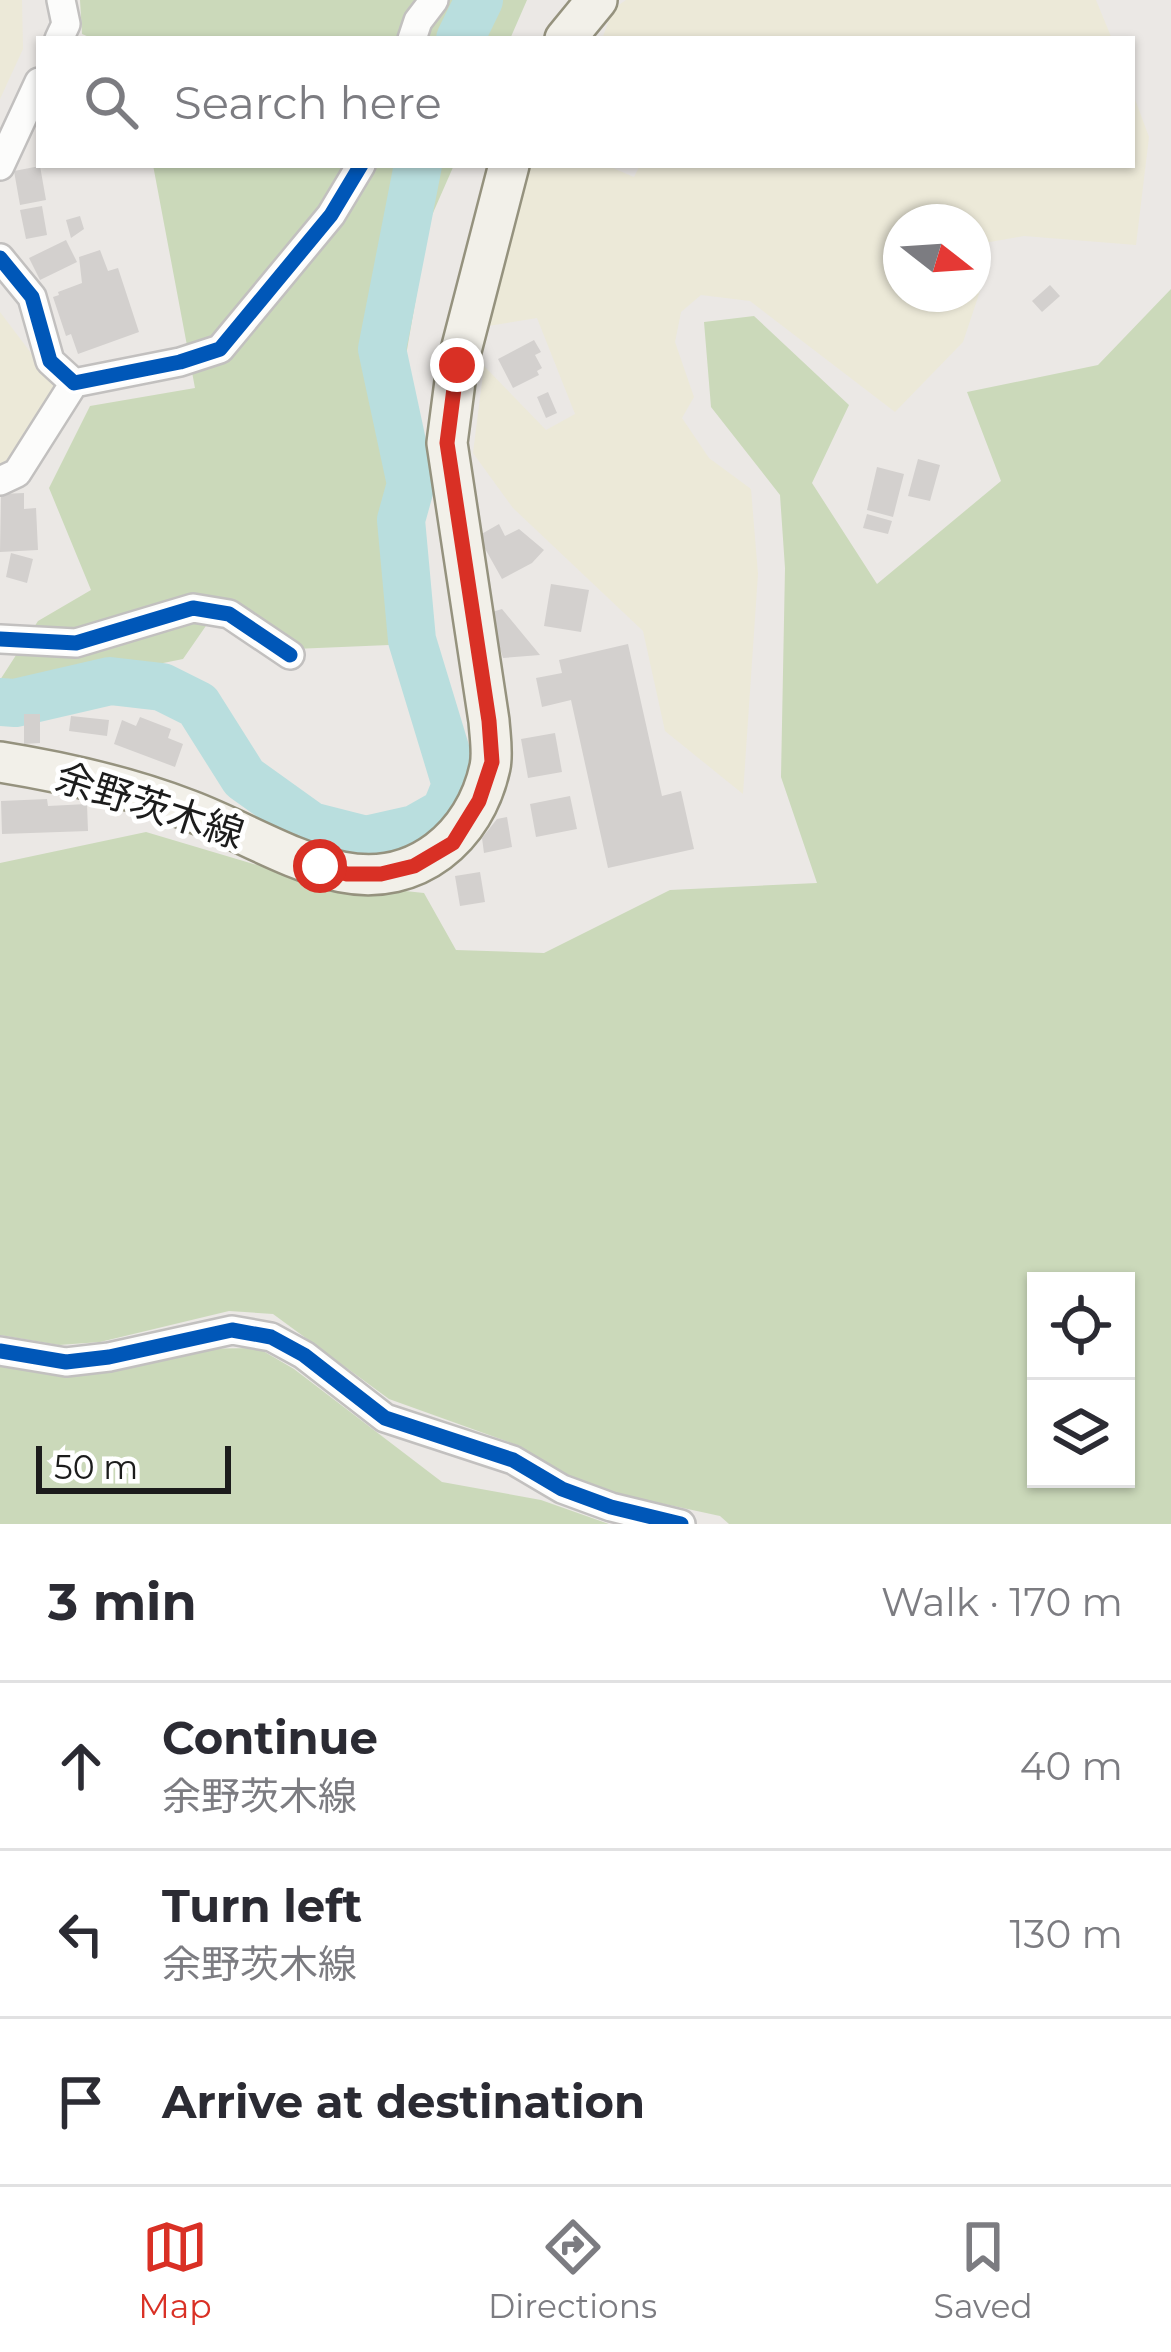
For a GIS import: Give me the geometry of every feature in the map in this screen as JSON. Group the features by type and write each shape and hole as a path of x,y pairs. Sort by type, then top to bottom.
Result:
{"main road":[{"path":"568,36 597,0"},
{"name":"余野茨木線","path":"0,762 44,769 185,809 347,874 381,874 414,866 453,843 479,801 492,762 447,443 457,365 508,168"}],"street":[{"path":"60,36 66,24 61,0"},
{"path":"413,36 434,0"},
{"path":"0,166 36,88"},
{"path":"0,481 17,473 74,383 220,349 320,229 360,168"},
{"path":"0,258 32,297 50,361 74,383"},
{"path":"0,639 76,643 194,608 229,614 290,655"},
{"path":"0,1351 66,1362 232,1330 271,1337 304,1355 385,1418 513,1460 562,1489 611,1507 681,1524"}],"shaded area":[{"path":"0,0 22,0 23,49 0,99"},
{"path":"626,0 1096,0 1111,36 603,36 613,9"},
{"path":"1135,99 1149,137 1136,245 1024,236 991,242 991,204 883,204 883,312 973,312 963,342 895,412 750,301 701,295 681,312 675,342 694,397 682,418 709,458 751,489 758,574 743,794 665,731 643,631 513,508 473,453 484,366 546,430 575,414 537,318 488,326 525,168 613,168 634,177 638,168 1135,168"},
{"path":"0,312 62,394 0,475"}],"green space":[{"path":"80,0 527,0 511,36 82,34"},
{"path":"154,168 453,168 429,222 392,437 389,645 294,649 219,607 183,659 0,696 0,680 38,621 91,590 49,488 90,406 195,388"},
{"path":"1171,289 1171,1524 729,1524 720,1516 609,1492 562,1475 520,1446 389,1399 273,1314 229,1311 100,1342 59,1345 0,1335 0,863 146,832 311,881 424,893 456,950 544,953 670,890 817,883 781,777 785,568 780,495 711,407 704,322 754,316 849,405 812,483 877,584 1001,481 967,392 1098,365"},
{"path":"258,1348 294,1369 442,1482 541,1500 609,1524 0,1524 0,1365 60,1373 186,1349"}],"building":[{"path":"40,168 46,200 20,205 14,171"},
{"path":"42,206 47,235 26,239 20,210"},
{"path":"80,216 84,229 71,238 66,220"},
{"path":"66,240 77,262 40,280 29,258"},
{"path":"100,250 108,271 118,268 139,332 78,354 71,334 66,336 53,297 82,283 79,257"},
{"path":"1050,285 1060,296 1042,312 1032,301"},
{"path":"534,340 541,352 535,355 542,368 539,375 513,388 498,359"},
{"path":"548,392 557,413 546,418 537,397"},
{"path":"918,459 940,465 930,501 908,496"},
{"path":"877,467 904,474 893,517 867,510"},
{"path":"24,493 24,509 36,508 38,550 0,552 1,494"},
{"path":"867,514 892,521 888,534 863,528"},
{"path":"499,524 505,536 519,529 544,550 532,563 502,579 478,536"},
{"path":"11,553 33,559 27,583 6,577"},
{"path":"551,584 589,590 581,632 544,626"},
{"path":"502,609 540,655 503,658 489,613"},
{"path":"628,644 662,796 681,791 694,849 608,868 571,700 542,707 536,678 562,673 559,660"},
{"path":"24,714 40,714 40,743 24,744"},
{"path":"71,716 109,720 107,736 69,731"},
{"path":"140,717 171,729 168,738 183,744 175,767 114,744 122,720 136,726"},
{"path":"555,733 562,772 528,778 521,739"},
{"path":"570,796 577,829 536,837 530,804"},
{"path":"47,799 48,806 87,804 88,831 2,834 1,801"},
{"path":"507,817 512,847 484,853 482,838 497,819"},
{"path":"480,872 485,902 460,906 455,876"}],"waterway":[{"path":"461,36 479,0"},
{"path":"0,702 15,703 110,681 162,687 198,705 244,778 311,826 366,840 415,829 445,812 456,785 412,640 401,520 411,484 382,349 417,168"}],"cycle path":[{"path":"0,258 32,297 50,361 74,383 180,362 220,349 331,215 359,168"},
{"path":"0,639 76,643 193,608 229,614 290,655"},
{"path":"0,1351 66,1362 232,1330 271,1337 304,1355 385,1418 513,1460 562,1489 611,1507 681,1524"}],"route":[{"path":"320,866 347,874 381,874 414,866 453,843 479,801 492,762 447,443 457,365"}]}
